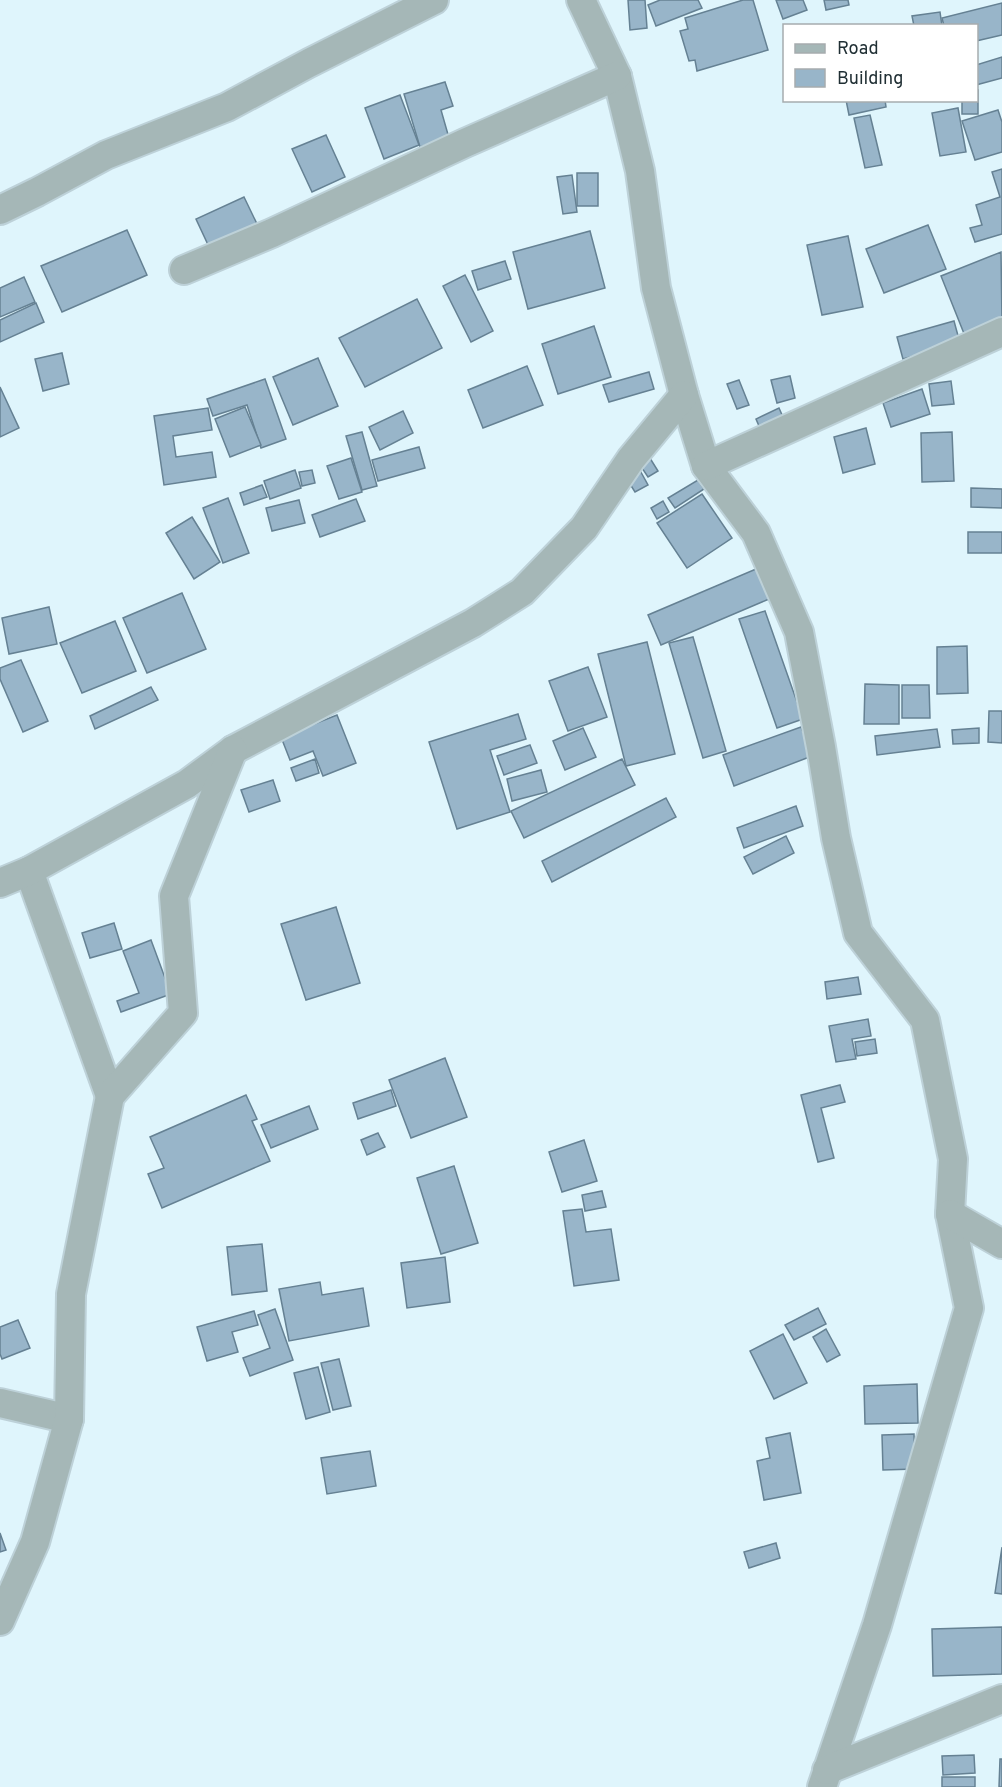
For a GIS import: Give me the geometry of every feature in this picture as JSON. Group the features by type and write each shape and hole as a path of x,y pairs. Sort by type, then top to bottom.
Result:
{"street":[{"path":"0,210 106,155 227,107 434,0"},
{"path":"581,0 617,76 640,171 656,288 684,395 706,466 756,533 799,632 836,838 858,933 925,1020 953,1159 950,1214 969,1308 877,1625 825,1778"},
{"path":"184,270 272,233 465,143 617,76"},
{"path":"706,466 1002,332"},
{"path":"0,884 187,784 233,750 473,623 522,592 584,528 631,459 684,395"},
{"path":"0,1621 34,1542 69,1419 71,1294 110,1096 183,1013 174,896 233,750"},
{"path":"29,870 110,1096"},
{"path":"950,1214 1002,1244"},
{"path":"0,1403 69,1419"},
{"path":"825,1778 1002,1699"}],"building":[{"path":"628,0 645,0 647,28 630,30"},
{"path":"660,0 698,0 702,8 656,26 648,5"},
{"path":"743,0 753,0 768,50 697,71 695,60 689,61 680,31 688,29 685,18"},
{"path":"776,0 803,0 807,10 783,19"},
{"path":"824,0 848,0 849,5 826,10"},
{"path":"1002,3 1002,35 978,41 978,24 944,24 942,18"},
{"path":"940,12 942,24 914,24 912,16"},
{"path":"1002,57 1002,78 978,84 978,64"},
{"path":"445,82 453,106 441,110 449,138 420,147 404,94"},
{"path":"400,95 419,145 384,159 365,108"},
{"path":"846,102 885,102 886,107 849,115"},
{"path":"962,102 978,102 978,114 962,114"},
{"path":"958,108 966,152 940,156 932,113"},
{"path":"998,110 1002,122 1002,152 975,160 962,121"},
{"path":"870,115 882,165 865,168 854,118"},
{"path":"326,135 345,177 312,192 292,149"},
{"path":"1002,169 1002,234 975,242 970,228 982,225 976,205 1000,197 992,172"},
{"path":"577,173 598,173 598,206 577,206"},
{"path":"572,175 577,212 563,214 557,177"},
{"path":"244,197 258,226 210,249 196,219"},
{"path":"928,225 946,269 884,293 866,249"},
{"path":"127,230 147,275 62,312 41,266"},
{"path":"590,231 605,288 528,309 513,252"},
{"path":"848,236 863,307 822,315 807,245"},
{"path":"1001,252 1002,322 965,336 941,276"},
{"path":"505,261 511,279 478,290 472,271"},
{"path":"465,275 493,331 471,342 443,286"},
{"path":"24,277 35,302 0,317 0,288"},
{"path":"417,299 442,348 365,387 339,338"},
{"path":"36,303 44,322 0,342 0,320"},
{"path":"954,321 960,343 903,359 897,337"},
{"path":"594,326 611,377 558,394 542,344"},
{"path":"62,353 69,384 43,391 35,359"},
{"path":"318,358 338,406 293,425 273,377"},
{"path":"527,366 543,405 483,428 468,390"},
{"path":"649,372 654,389 609,402 603,385"},
{"path":"790,376 795,398 777,403 771,380"},
{"path":"265,379 286,439 261,448 247,405 213,416 207,399"},
{"path":"739,380 749,405 737,409 727,384"},
{"path":"951,381 954,404 932,406 929,384"},
{"path":"0,387 19,428 0,437"},
{"path":"922,389 930,414 891,427 883,403"},
{"path":"245,407 261,445 230,457 215,419"},
{"path":"208,408 212,430 173,436 176,457 212,452 216,477 164,485 154,416"},
{"path":"779,408 786,424 763,435 756,419"},
{"path":"403,411 413,433 380,450 369,427"},
{"path":"866,428 875,464 843,473 834,437"},
{"path":"362,432 377,486 362,490 346,436"},
{"path":"952,432 954,481 922,482 921,433"},
{"path":"419,447 425,468 378,481 372,460"},
{"path":"648,455 658,471 648,477 638,462"},
{"path":"351,458 362,492 339,499 327,466"},
{"path":"637,465 648,485 635,492 623,473"},
{"path":"295,470 301,488 270,499 264,481"},
{"path":"312,470 315,483 302,486 299,472"},
{"path":"698,480 704,489 675,508 668,498"},
{"path":"262,485 267,497 244,505 240,493"},
{"path":"971,488 1002,489 1002,508 971,507"},
{"path":"702,494 732,538 687,568 657,523"},
{"path":"228,498 249,553 223,563 203,508"},
{"path":"356,499 365,521 320,537 312,515"},
{"path":"299,500 305,523 272,531 266,508"},
{"path":"663,501 669,512 657,519 651,508"},
{"path":"192,517 220,562 194,579 166,533"},
{"path":"968,532 1002,532 1002,553 968,553"},
{"path":"756,569 769,599 661,645 648,615"},
{"path":"182,593 206,649 147,673 123,618"},
{"path":"49,607 57,644 9,654 2,618"},
{"path":"765,611 803,719 777,728 739,619"},
{"path":"115,621 136,671 82,693 60,643"},
{"path":"693,637 726,751 703,758 669,643"},
{"path":"647,642 675,754 626,766 598,654"},
{"path":"967,646 968,693 937,694 937,647"},
{"path":"21,660 48,721 23,732 0,679 0,668"},
{"path":"588,667 607,717 568,731 549,681"},
{"path":"865,684 899,685 899,724 864,724"},
{"path":"902,685 929,685 930,718 902,718"},
{"path":"151,687 158,700 95,729 90,716"},
{"path":"989,711 1002,711 1002,743 988,742"},
{"path":"518,714 526,739 490,750 510,812 457,829 429,742"},
{"path":"337,715 356,763 323,776 313,751 290,760 281,737"},
{"path":"801,727 812,756 734,786 723,755"},
{"path":"583,728 596,757 565,770 553,741"},
{"path":"979,728 979,743 953,744 952,730"},
{"path":"937,729 940,747 877,755 875,736"},
{"path":"530,745 537,763 504,775 497,756"},
{"path":"315,759 319,773 296,781 291,768"},
{"path":"622,759 635,785 524,838 511,811"},
{"path":"541,770 547,792 512,801 507,779"},
{"path":"273,780 280,801 249,812 241,790"},
{"path":"666,798 676,817 552,882 542,861"},
{"path":"796,806 803,826 744,848 737,828"},
{"path":"786,836 794,853 753,874 744,857"},
{"path":"336,907 360,983 306,1000 281,924"},
{"path":"114,923 122,949 90,958 82,933"},
{"path":"151,940 171,994 121,1012 117,1001 139,993 123,951"},
{"path":"858,977 861,994 827,999 825,982"},
{"path":"868,1019 871,1036 852,1039 856,1059 836,1062 829,1026"},
{"path":"875,1039 877,1053 857,1056 855,1042"},
{"path":"445,1058 467,1117 411,1138 389,1080"},
{"path":"840,1085 845,1102 821,1108 834,1158 818,1162 801,1095"},
{"path":"391,1090 396,1106 358,1119 353,1103"},
{"path":"246,1095 257,1119 252,1121 270,1161 162,1208 148,1174 164,1168 150,1137"},
{"path":"309,1106 318,1129 271,1148 261,1125"},
{"path":"378,1133 385,1147 367,1155 361,1140"},
{"path":"584,1140 597,1181 562,1192 549,1152"},
{"path":"454,1166 478,1243 441,1254 417,1178"},
{"path":"602,1191 606,1207 585,1211 582,1195"},
{"path":"582,1209 586,1232 611,1229 619,1280 574,1286 563,1211"},
{"path":"262,1244 267,1291 232,1295 227,1247"},
{"path":"445,1257 450,1302 407,1308 401,1263"},
{"path":"320,1282 322,1295 363,1288 369,1326 289,1341 279,1289"},
{"path":"818,1308 826,1324 794,1340 785,1325"},
{"path":"275,1309 293,1360 250,1376 243,1358 270,1348 258,1315"},
{"path":"254,1311 258,1325 232,1332 238,1352 207,1361 197,1327"},
{"path":"18,1320 30,1348 2,1359 0,1327"},
{"path":"826,1329 840,1355 827,1362 813,1337"},
{"path":"783,1334 807,1383 774,1399 750,1351"},
{"path":"339,1359 351,1406 333,1410 321,1363"},
{"path":"318,1367 330,1412 306,1419 294,1373"},
{"path":"917,1384 918,1423 865,1424 864,1386"},
{"path":"790,1433 801,1493 764,1500 757,1461 770,1458 766,1438"},
{"path":"914,1434 915,1469 883,1470 882,1435"},
{"path":"370,1451 376,1486 327,1494 321,1458"},
{"path":"0,1533 6,1550 0,1552"},
{"path":"776,1543 780,1558 749,1568 744,1552"},
{"path":"1002,1547 1002,1594 995,1593"},
{"path":"1002,1627 1002,1674 933,1676 932,1629"},
{"path":"974,1755 975,1773 943,1775 942,1756"},
{"path":"1000,1759 1002,1759 1002,1787 999,1787"},
{"path":"942,1777 975,1777 975,1787 942,1787"}]}
